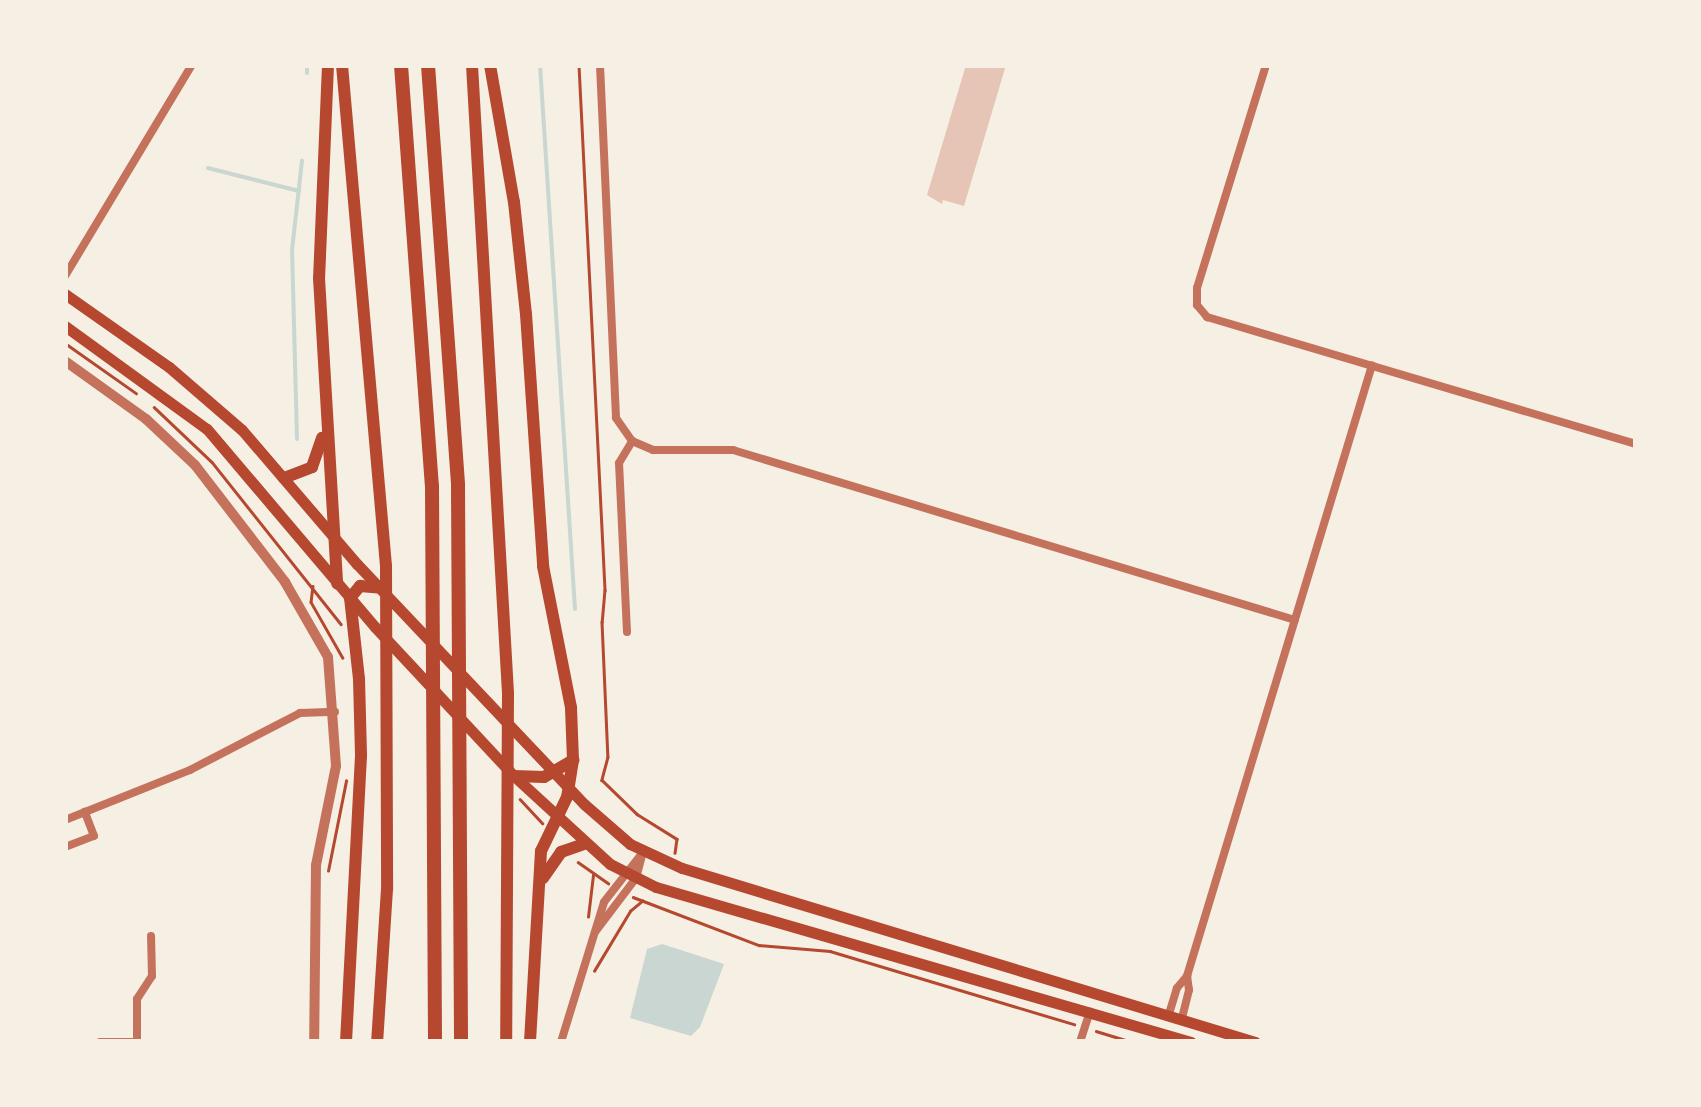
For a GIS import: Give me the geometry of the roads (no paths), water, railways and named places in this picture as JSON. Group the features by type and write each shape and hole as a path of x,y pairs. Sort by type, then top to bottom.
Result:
{"highway":[{"path":"328,65 319,214 325,426 337,583"},
{"path":"342,65 386,566 386,889 377,1042"},
{"path":"401,65 430,469 436,722 436,1042"},
{"path":"428,65 458,485 462,1042"},
{"path":"472,65 508,694 506,1042"},
{"path":"490,65 514,202 526,314 539,536 565,662 572,760 569,787 558,820 542,844 543,878 530,1042"},
{"path":"284,478 312,467 325,426"},
{"path":"346,1042 361,754 360,679 350,598 360,586 381,588"},
{"path":"514,776 555,773 572,760"},
{"path":"543,878 561,852 584,844"}],"main road":[{"path":"65,294 169,367 242,430 333,538 555,773 608,828 643,852 682,868 1254,1042"},
{"path":"65,326 207,428 350,598 514,776 584,844 630,875 1191,1042"}],"street":[{"path":"65,276 192,65"},
{"path":"600,65 616,418 632,441 657,450 733,450 1296,620"},
{"path":"1266,65 1197,288 1197,305 1207,317 1636,444"},
{"path":"65,361 172,442 249,532 324,647 333,672 335,778 314,879 314,1042"},
{"path":"1176,1016 1177,988 1187,976 1372,366"},
{"path":"627,632 619,463 632,441"},
{"path":"65,820 190,770 300,713 335,712"},
{"path":"65,847 94,836 84,812"},
{"path":"561,1042 590,930 604,902 630,875 643,852"},
{"path":"100,1042 137,1042 136,999 152,976 152,936"},
{"path":"1176,1016 1189,990 1187,976"},
{"path":"1080,1042 1090,1012"}],"waterway":[{"path":"307,65 307,73"},
{"path":"540,65 575,609"},
{"path":"297,439 292,250 302,161"},
{"path":"208,168 299,191"}]}
